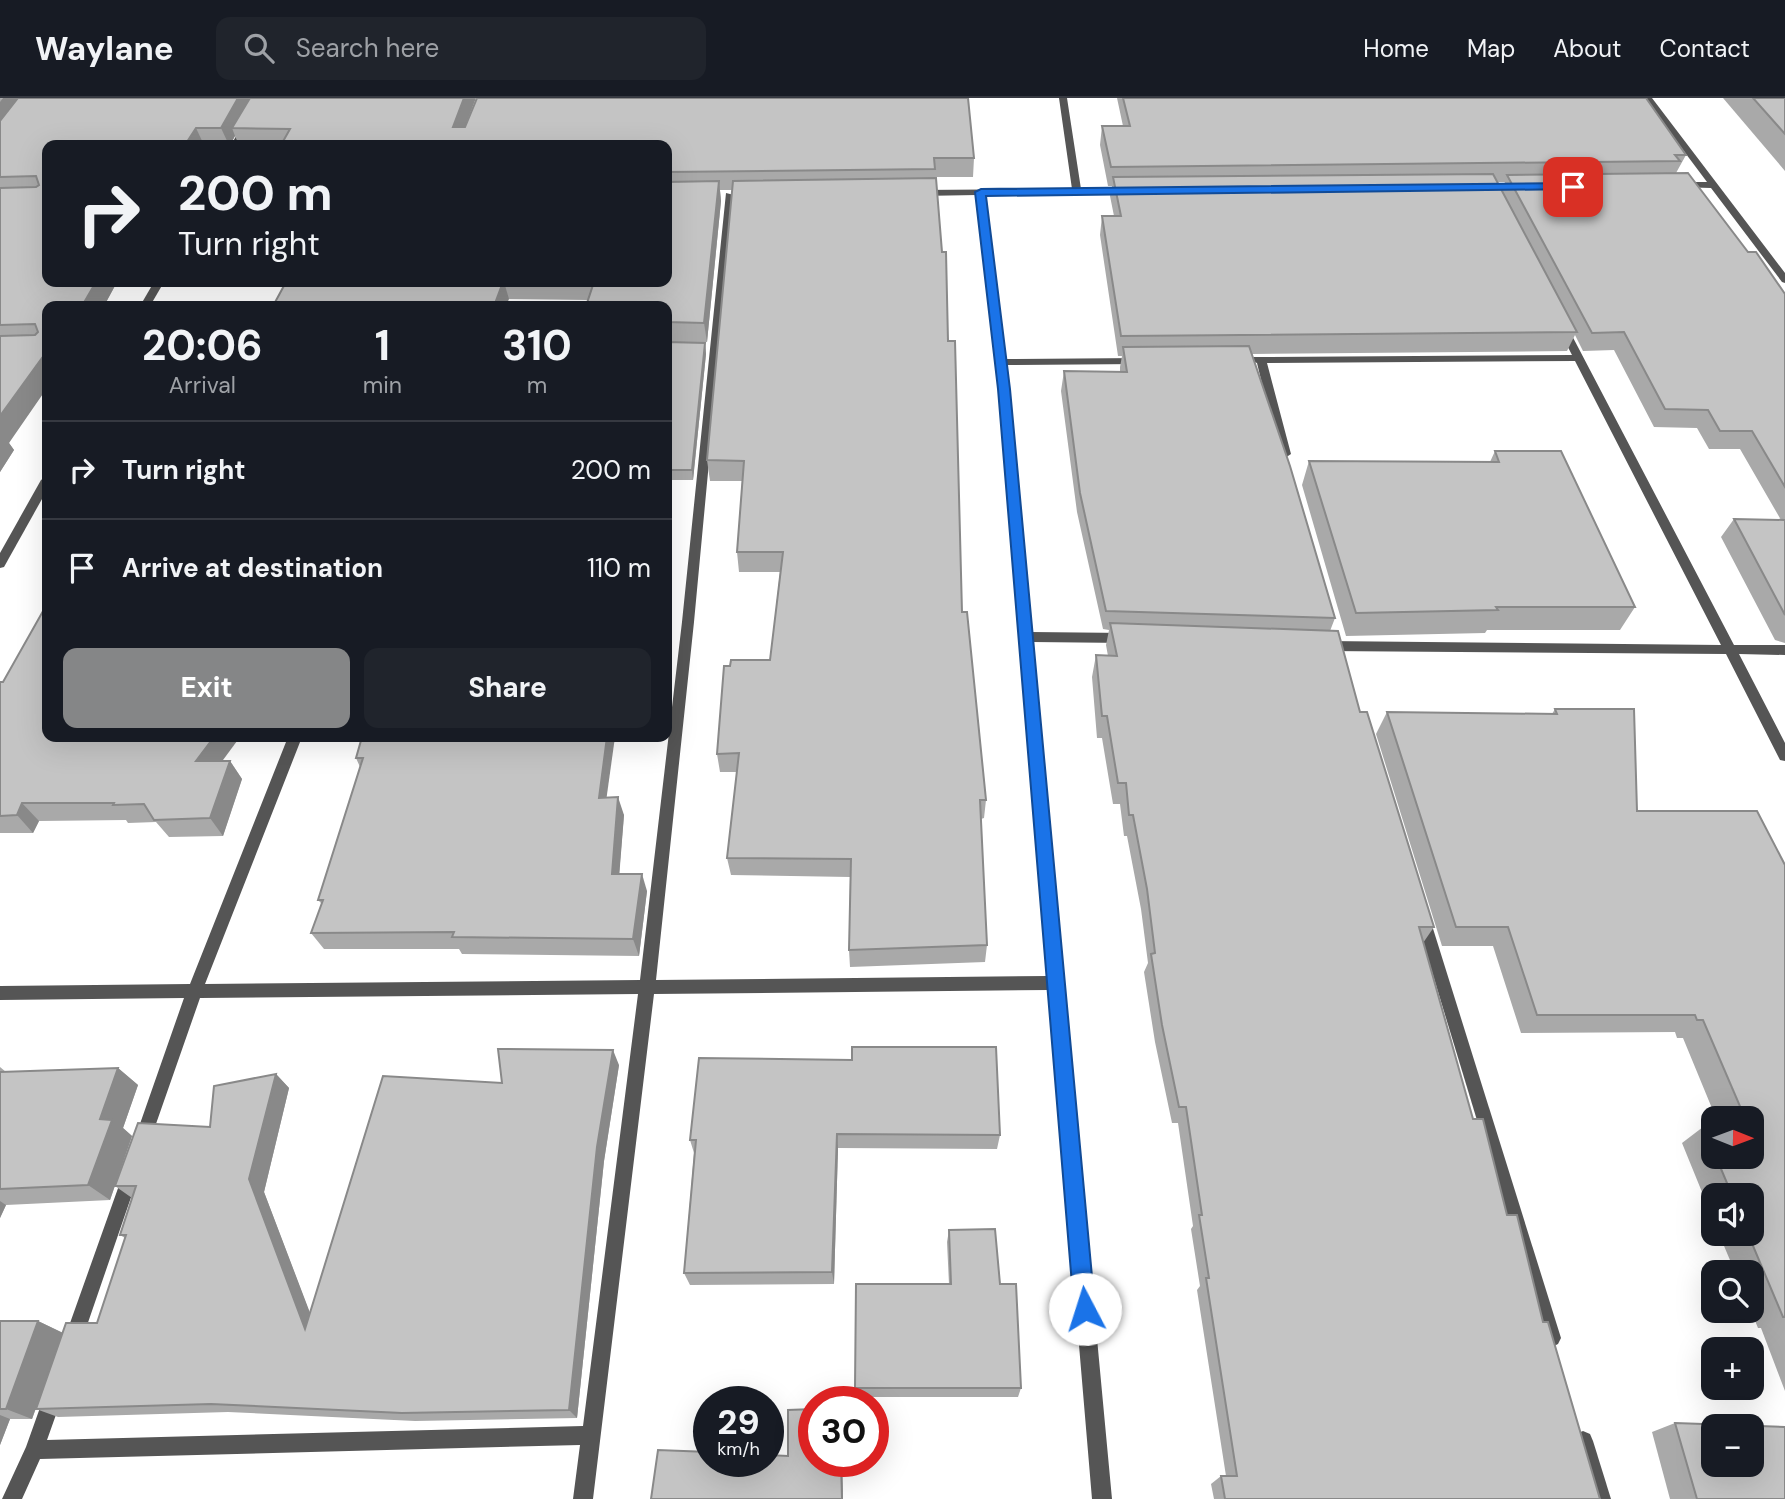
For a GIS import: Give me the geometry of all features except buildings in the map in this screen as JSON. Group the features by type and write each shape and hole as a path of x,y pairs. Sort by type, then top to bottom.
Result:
{"street":[{"path":"238,140 262,98"},
{"path":"1063,98 1077,192"},
{"path":"1648,98 1785,280"},
{"path":"1670,186 1711,185"},
{"path":"911,193 1132,191"},
{"path":"981,192 1001,362 1027,637 1055,984 1102,1499"},
{"path":"583,1499 647,988 688,622 708,348 730,195"},
{"path":"1560,322 1785,756"},
{"path":"1290,472 1254,360 1578,358"},
{"path":"1001,362 1152,361"},
{"path":"0,564 42,489"},
{"path":"1027,637 1142,638"},
{"path":"1312,645 1785,650"},
{"path":"66,1359 194,993 293,742"},
{"path":"1417,899 1556,1352"},
{"path":"0,993 1055,984"},
{"path":"12,1499 34,1450 57,1385"},
{"path":"1580,1432 1601,1499"},
{"path":"34,1450 591,1435"}],"route":[{"path":"1085,1309 1004,389 981,192 1573,187"}]}
